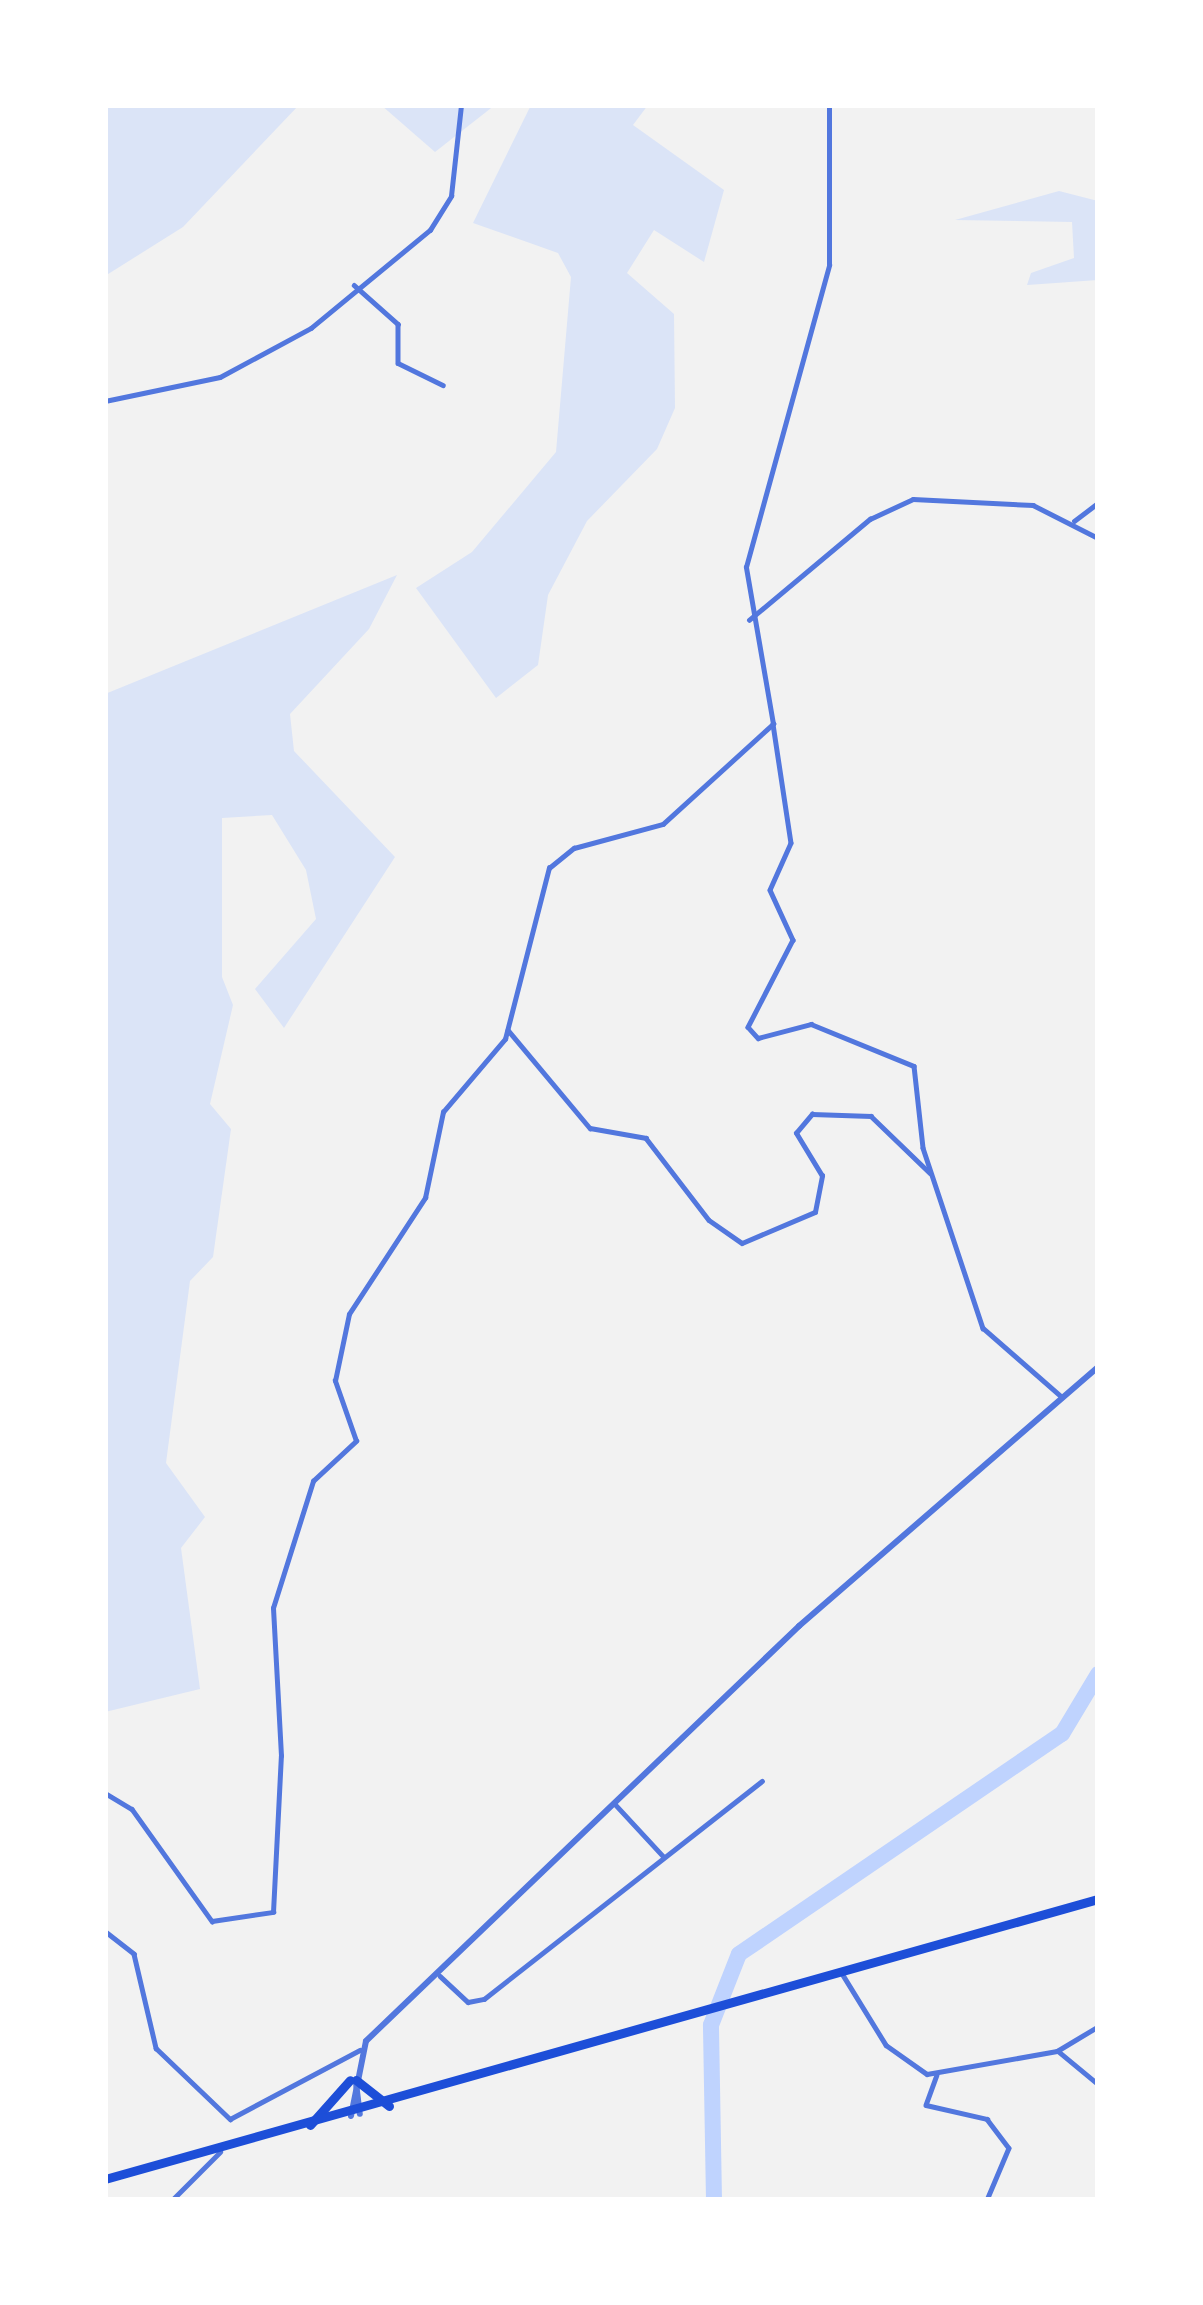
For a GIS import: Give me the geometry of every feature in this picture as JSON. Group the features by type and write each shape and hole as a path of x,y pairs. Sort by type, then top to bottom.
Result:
{"main road":[{"path":"105,2179 389,2106 1098,1899"},
{"path":"305,2128 353,2080 389,2106"}],"street":[{"path":"105,401 220,377 311,328 354,285 442,213 461,105"},
{"path":"829,105 829,266 760,493 749,620 773,724 791,843 770,890 793,940 748,1027 758,1038 811,1024 914,1066 930,1173 983,1328 1063,1397"},
{"path":"354,285 398,324 398,364 443,385"},
{"path":"749,620 870,519 913,499 1016,502 1074,520 1098,538"},
{"path":"1074,520 1098,503"},
{"path":"1098,620 1098,631"},
{"path":"105,1793 132,1809 212,1922 273,1912 273,1608 314,1481 356,1441 338,1401 339,1344 425,1198 443,1112 508,1030 549,868 574,848 663,824 773,724"},
{"path":"508,1030 590,1129 646,1138 709,1220 742,1243 815,1212 821,1176 796,1133 812,1114 871,1116 930,1173"},
{"path":"105,1931 134,1954 156,2048 230,2119 360,2050 614,1803 1098,1367"},
{"path":"440,1976 476,2003 762,1781"},
{"path":"614,1803 664,1858"},
{"path":"843,1975 886,2045 937,2075 1058,2050 1098,2027"},
{"path":"356,2115 353,2080 360,2050"},
{"path":"1058,2050 1098,2084"},
{"path":"937,2075 926,2105 988,2119 1009,2148 987,2200"},
{"path":"172,2200 220,2152"}],"shaded area":[{"path":"105,105 299,105 183,227 105,276"},
{"path":"381,105 495,105 435,152"},
{"path":"531,105 648,105 633,125 724,190 704,262 654,230 627,273 674,314 675,408 657,449 587,521 548,595 538,665 496,698 416,588 472,552 556,452 571,277 558,253 473,223"},
{"path":"1059,191 1098,201 1098,280 1027,285 1031,273 1074,258 1072,222 955,220"},
{"path":"397,575 369,629 290,714 294,751 395,857 284,1028 255,989 316,919 306,870 272,815 222,818 222,977 233,1005 210,1104 231,1129 213,1257 190,1281 166,1463 205,1517 181,1548 200,1689 105,1712 105,694"}],"waterway":[{"path":"714,2200 711,2025 739,1954 1062,1734 1098,1674"}]}
